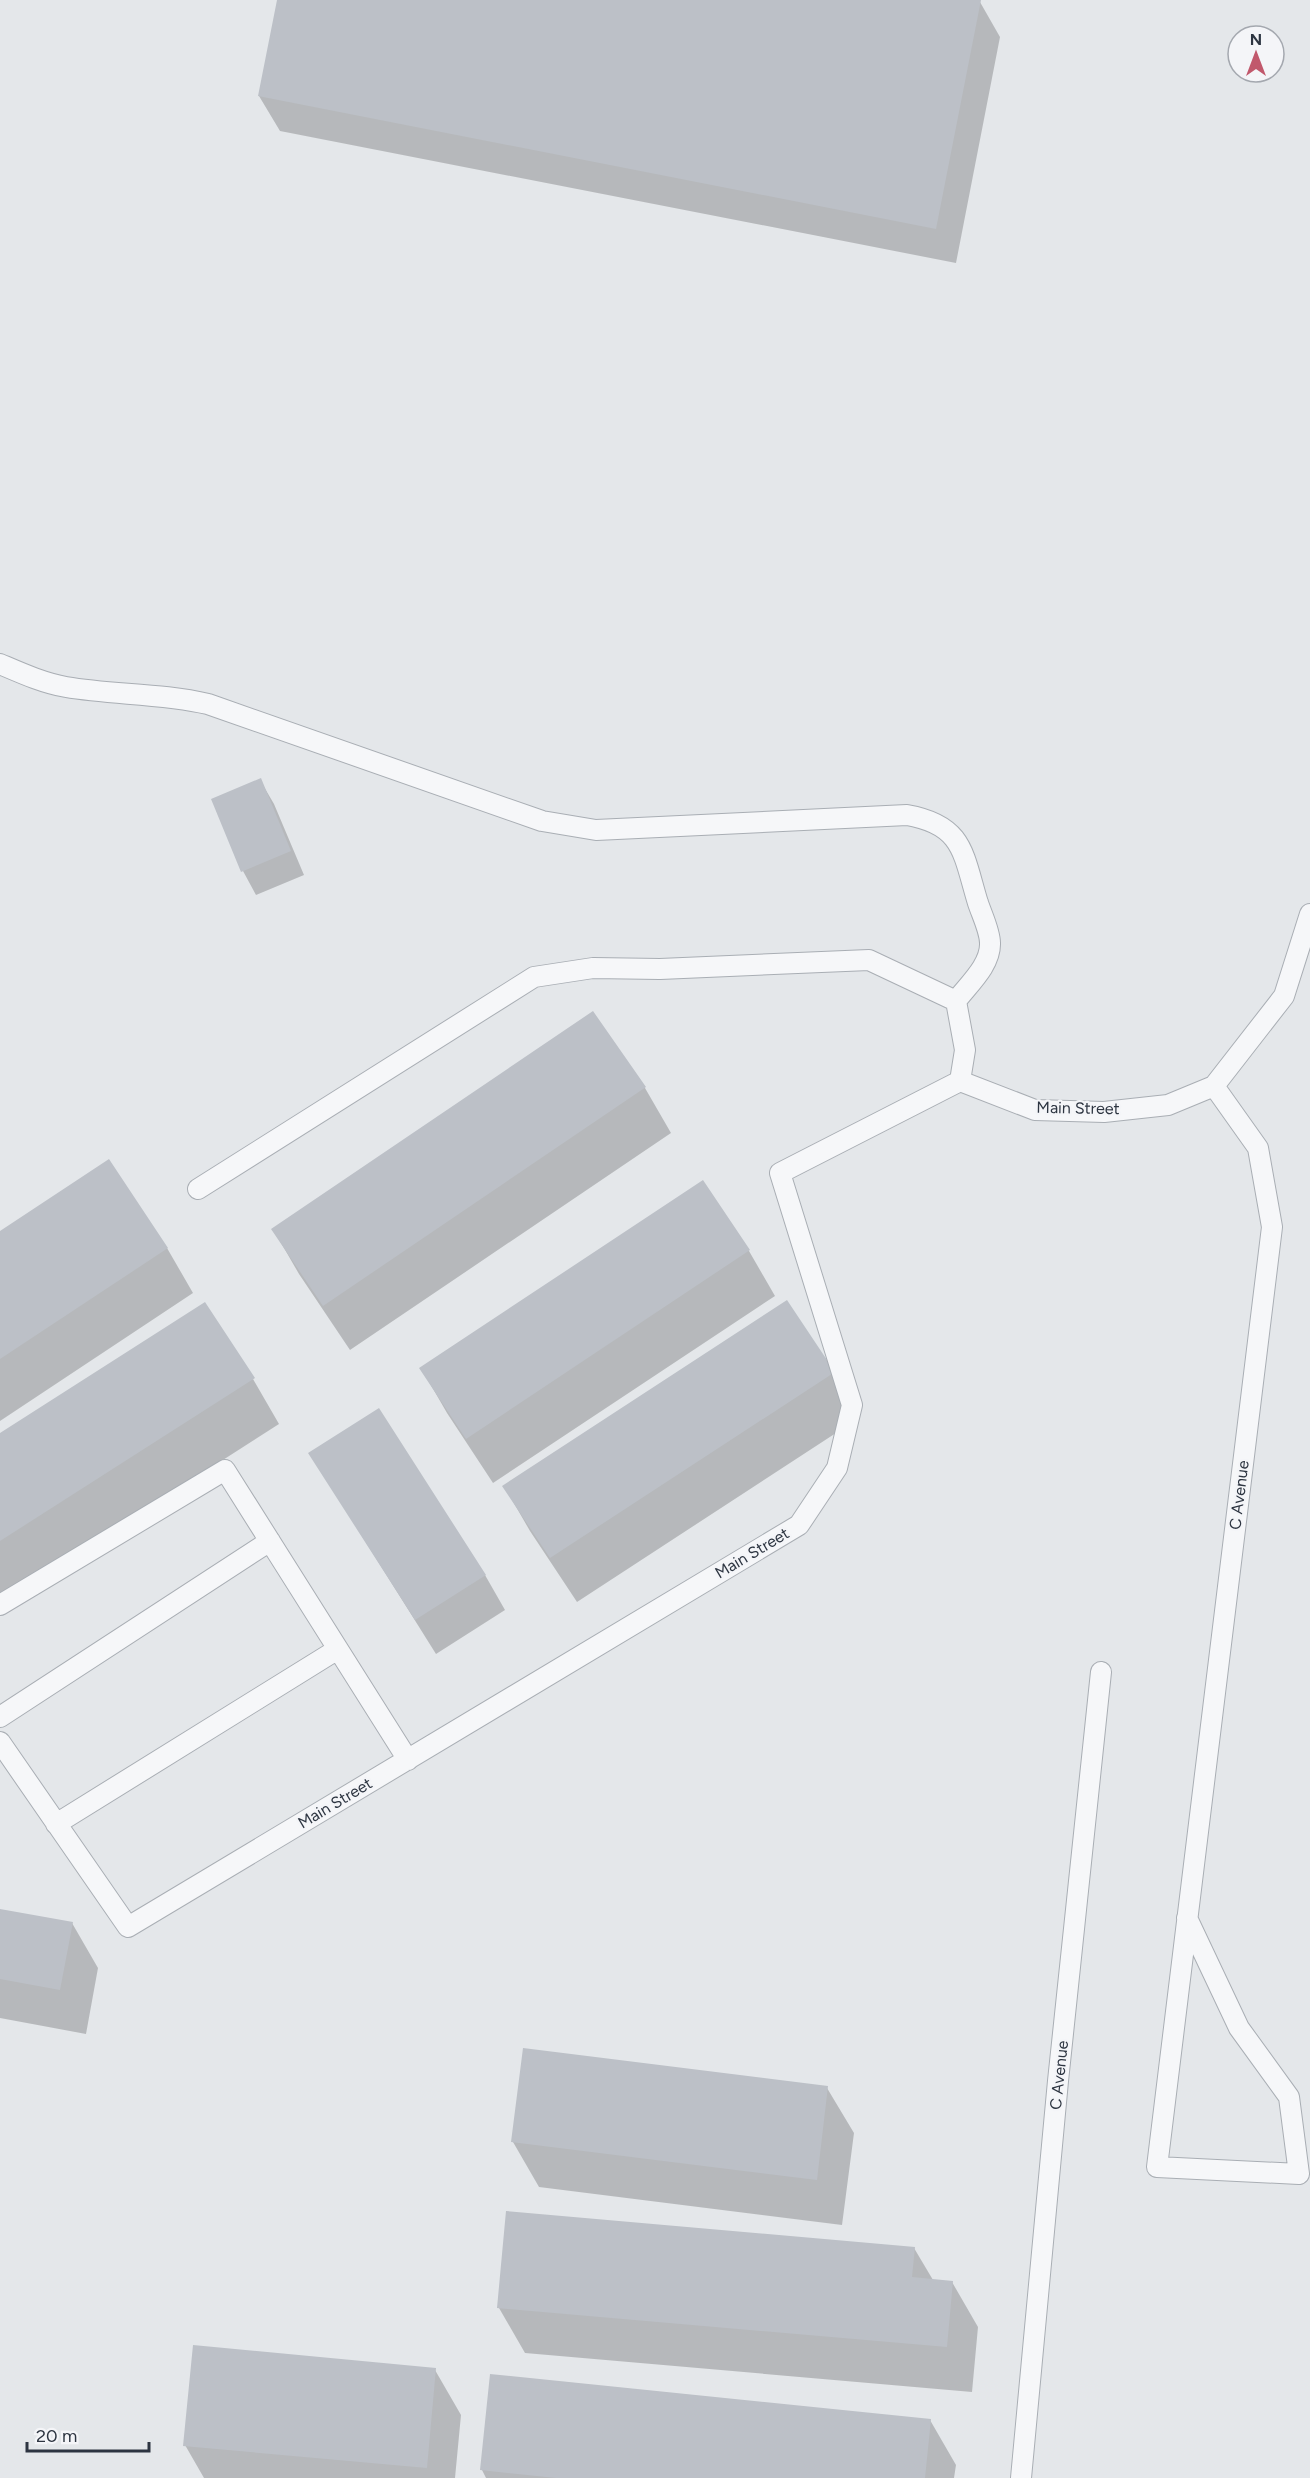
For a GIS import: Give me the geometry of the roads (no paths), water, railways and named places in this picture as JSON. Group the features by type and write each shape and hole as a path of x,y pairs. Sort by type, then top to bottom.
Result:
{"lane":[{"path":"0,664 33,678 63,686 185,698 208,704 542,822 572,828 596,830 907,815 927,819 948,830 961,845 990,943 985,963 956,1001 964,1050 960,1081"},
{"name":"Main Street","path":"0,1742 128,1927 799,1526 837,1468 852,1405 780,1173 960,1081 1035,1110 1104,1112 1168,1105 1214,1086 1284,996 1310,914"},
{"path":"198,1189 534,977 592,968 660,969 869,960 956,1001"},
{"name":"C Avenue","path":"1187,1918 1239,2028 1289,2097 1299,2174 1157,2167 1187,1918 1272,1227 1258,1148 1214,1086"},
{"path":"0,1605 225,1470 408,1760"},
{"path":"0,1717 270,1541"},
{"path":"56,1824 338,1649"},
{"name":"C Avenue","path":"1022,2478 1057,2092 1101,1671"}]}
